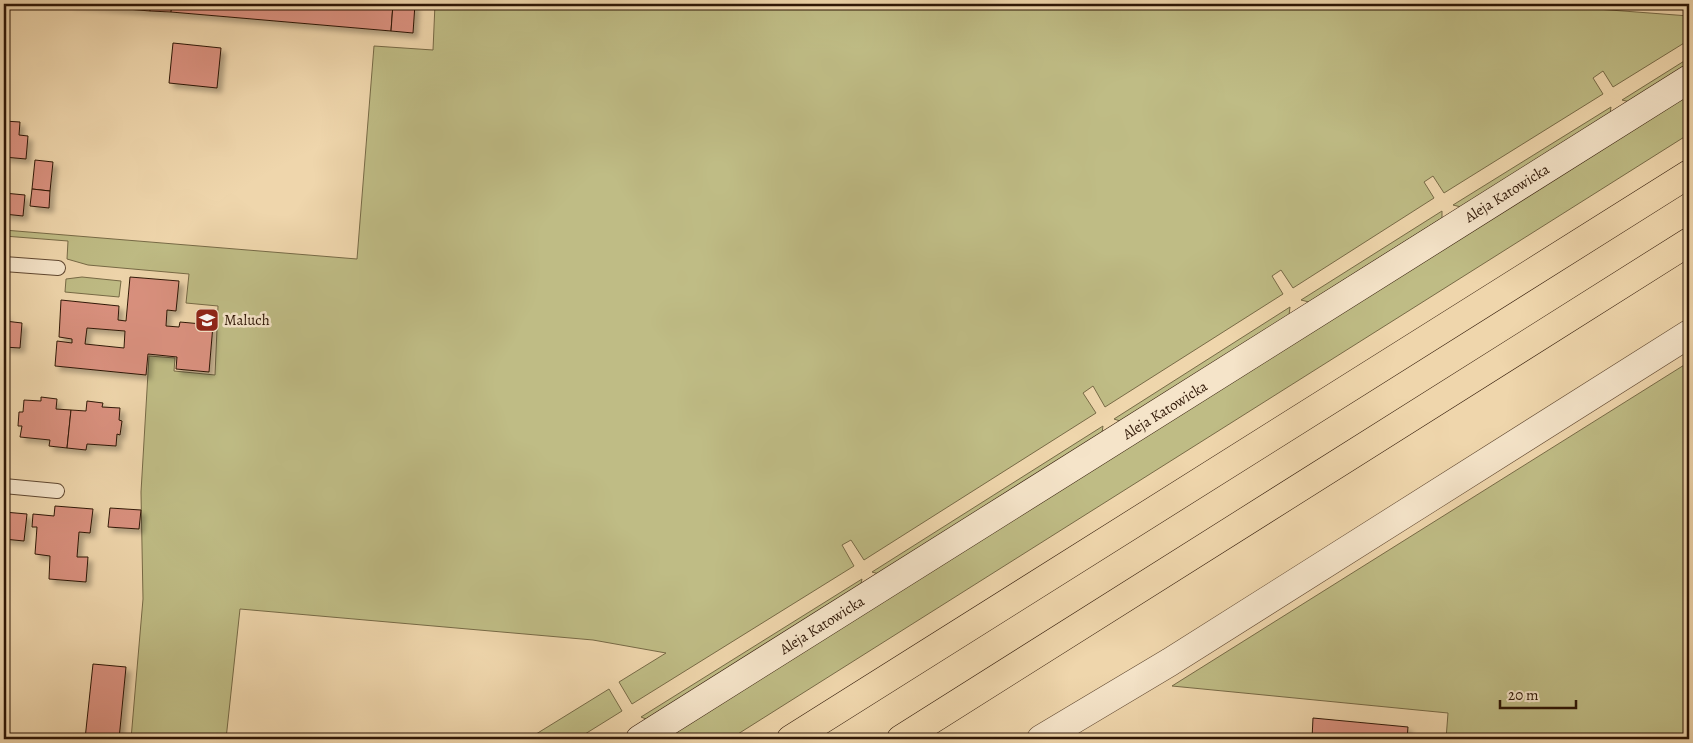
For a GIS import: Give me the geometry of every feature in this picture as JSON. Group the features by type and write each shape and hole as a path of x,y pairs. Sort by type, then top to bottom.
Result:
{"highway":[{"path":"791,739 1689,174"},
{"path":"902,739 1689,242"}],"street":[{"name":"Aleja Katowicka","path":"640,739 1290,331 1458,223 1689,80"},
{"path":"1041,739 1170,662 1689,334"}],"lane":[{"path":"4,264 58,268"},
{"path":"4,486 56,491"}],"shaded area":[{"path":"435,4 1531,4 1689,16 1689,40 1613,87 1603,71 1593,78 1603,94 1444,193 1433,176 1424,182 1434,198 1293,288 1281,270 1272,276 1283,294 1105,407 1093,386 1083,393 1096,413 864,560 851,540 842,545 854,566 632,704 619,682 666,653 593,640 240,609 226,739 131,739 143,599 141,492 149,356 175,358 174,371 215,375 218,306 186,303 189,274 88,265 67,259 68,241 4,236 4,230 357,259 374,46 433,50"},
{"path":"1689,58 1689,66 1630,102 1622,100"},
{"path":"1689,94 1689,134 730,739 665,739"},
{"path":"1611,107 1610,114 1461,207 1453,205"},
{"path":"1442,211 1442,218 1309,302 1301,300"},
{"path":"82,277 121,281 119,297 65,292 66,279"},
{"path":"1290,307 1289,315 1120,421 1114,419"},
{"path":"1689,362 1689,739 1446,739 1448,713 1172,686"},
{"path":"1103,426 1102,433 879,574 872,572"},
{"path":"862,579 860,587 646,719 641,717"},
{"path":"609,689 622,711 577,739 528,739"}],"building":[{"path":"70,4 151,4 150,11"},
{"path":"151,4 172,4 171,12 150,11"},
{"path":"172,4 393,4 391,31 171,12"},
{"path":"393,4 415,4 413,33 391,31"},
{"path":"173,43 221,48 217,88 169,83"},
{"path":"4,121 20,122 19,135 28,136 26,159 4,157"},
{"path":"35,160 53,162 50,191 32,189"},
{"path":"32,189 50,191 49,208 30,206"},
{"path":"4,193 25,195 23,216 4,214"},
{"path":"130,277 179,281 176,311 167,310 166,326 179,327 180,322 213,325 209,372 176,369 177,357 148,354 146,375 55,366 57,341 72,343 72,339 59,337 61,300 119,306 118,320 126,321","holes":["87,328 125,331 124,348 85,344"]},
{"path":"4,314 6,314 5,321 22,323 20,348 4,347"},
{"path":"41,397 57,399 56,409 71,410 67,448 49,446 50,440 20,437 22,426 18,426 19,412 23,412 24,400 41,401"},
{"path":"87,401 103,403 102,407 120,408 119,420 122,421 120,435 117,434 116,446 87,444 86,450 67,448 71,410 86,411"},
{"path":"55,506 93,509 90,533 79,532 77,557 88,557 86,582 49,579 50,556 35,554 37,527 32,527 33,514 54,516"},
{"path":"110,508 141,510 139,529 108,527"},
{"path":"4,512 27,514 24,541 4,539"},
{"path":"93,664 126,667 119,739 85,739"},
{"path":"1313,718 1408,727 1407,739 1312,739"}],"place":[{"name":"Maluch","path":"207,320"}]}
